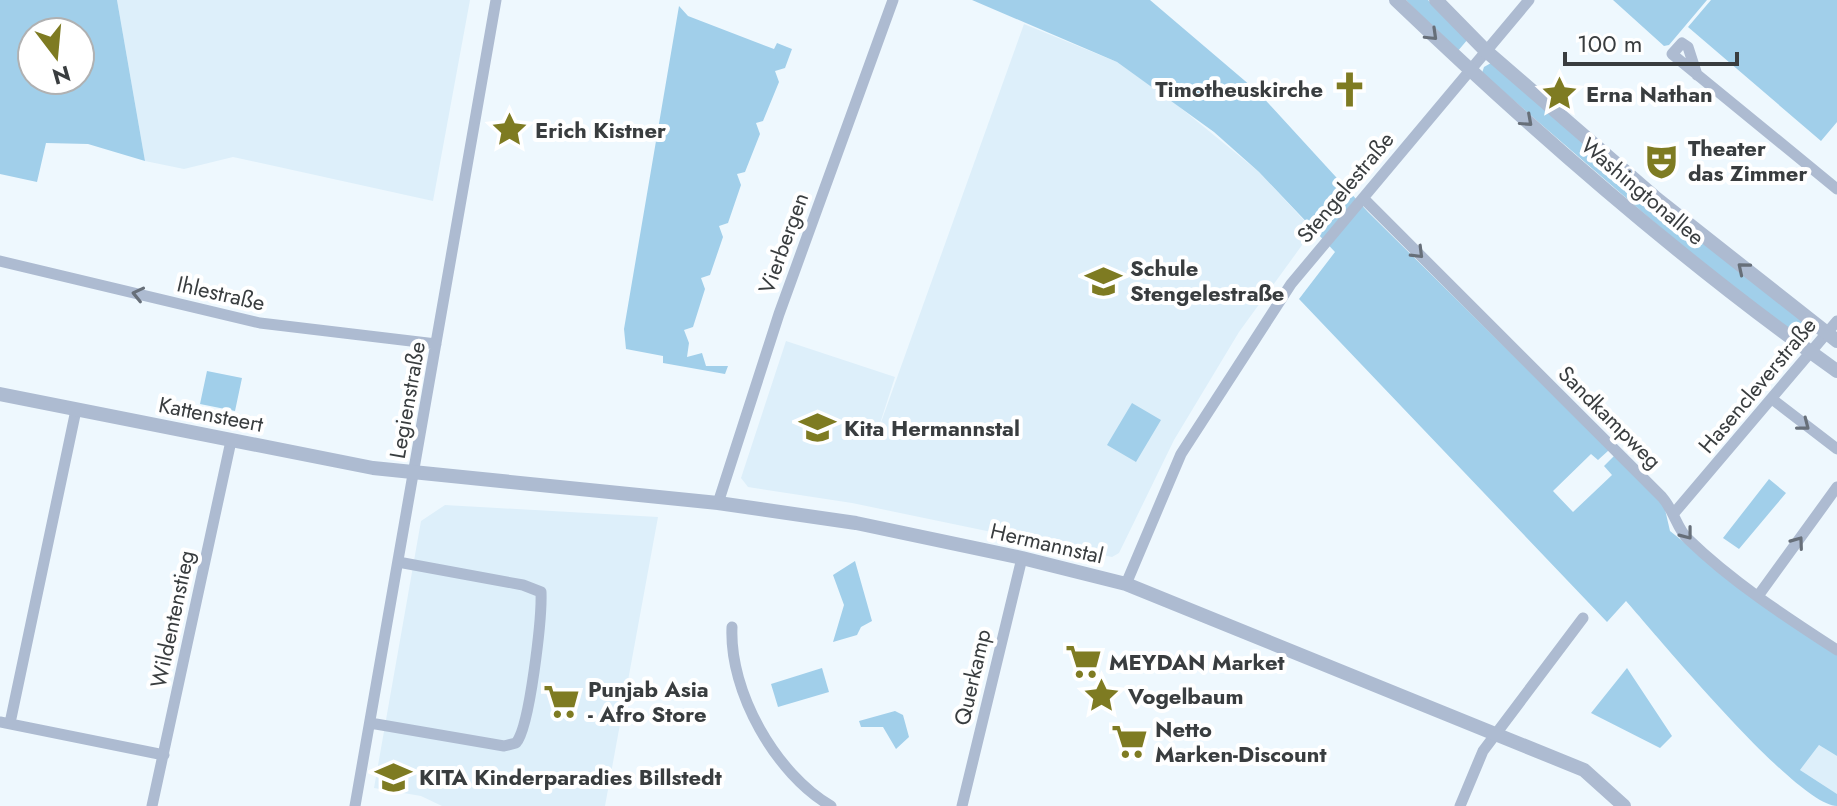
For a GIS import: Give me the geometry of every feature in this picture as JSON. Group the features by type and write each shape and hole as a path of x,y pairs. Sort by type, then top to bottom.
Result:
{"street":[{"name":"Legienstraße","path":"355,806 496,0"},
{"name":"Vierbergen","path":"718,503 779,314 893,0"},
{"name":"Washingtonallee","path":"1396,0 1469,69 1650,227 1837,371"},
{"name":"Washingtonallee","path":"1436,0 1485,50 1657,199 1832,337"},
{"name":"Stengelestraße","path":"1126,584 1181,454 1225,381 1291,284 1529,0"},
{"path":"1697,75 1837,189"},
{"name":"Sandkampweg","path":"1363,198 1675,512 1685,536 1758,596 1837,650"},
{"name":"Ihlestraße","path":"0,261 260,323 436,344"},
{"name":"Hasencleverstraße","path":"1675,512 1811,353 1832,337 1837,321"},
{"name":"Kattensteert","path":"0,394 373,468 415,472"},
{"path":"1772,399 1837,449"},
{"path":"76,410 5,723 164,755"},
{"name":"Wildentenstieg","path":"152,806 231,441"},
{"name":"Hermannstal","path":"415,472 718,503 856,523 1022,558 1126,584 1584,770 1624,806"},
{"path":"1758,596 1837,487"},
{"name":"Querkamp","path":"962,806 1022,558"},
{"path":"370,723 504,746 516,743 524,725 542,615 541,592 523,585 398,562"},
{"path":"1460,806 1483,751 1498,736 1541,670 1583,618"},
{"path":"732,627 734,654 751,708 769,748 792,776 831,806"}],"shaded area":[{"path":"0,0 117,0 145,161 88,144 46,143 37,182 0,174"},
{"path":"117,0 470,0 433,201 233,157 184,169 145,161"},
{"path":"972,0 1150,0 1258,92 1368,212 1609,450 1598,460 1591,454 1553,491 1573,512 1612,475 1604,466 1615,455 1664,505 1670,531 1755,599 1837,655 1837,756 1819,745 1800,770 1837,794 1837,806 1818,799 1761,751 1626,601 1607,622 1299,299 1335,252 1259,172 1214,132 1117,62"},
{"path":"1406,0 1428,0 1468,39 1457,52"},
{"path":"1613,0 1707,0 1669,45 1664,46"},
{"path":"1711,0 1837,0 1837,122 1821,141 1688,27"},
{"path":"679,6 688,16 774,49 777,43 792,49 785,68 775,71 779,82 763,121 756,123 760,134 745,172 737,174 741,185 728,223 719,226 723,237 710,275 701,278 705,289 693,327 684,330 689,343 687,357 702,353 706,366 728,366 725,374 663,363 663,356 626,349 624,329"},
{"name":"Schule Stengelestraße","path":"1024,24 1117,62 1171,100 1259,172 1313,230 1239,332 1174,440 1119,553 1112,557 852,503 748,487 741,478 786,341 895,377 875,439"},
{"path":"1491,63 1808,325 1798,338 1729,287 1482,73 1484,67"},
{"path":"207,371 242,378 235,411 200,404"},
{"path":"1132,403 1161,420 1136,462 1107,445"},
{"path":"1769,479 1786,493 1739,549 1723,538"},
{"path":"445,505 658,517 605,806 442,806 421,796 374,788 421,521"},
{"path":"855,561 872,621 861,627 857,635 833,642 844,605 833,575"},
{"path":"822,668 829,692 778,707 771,684"},
{"path":"1627,668 1672,736 1660,748 1591,713"},
{"path":"895,711 903,715 909,737 896,749 883,727 861,727 859,721"},
{"path":"1819,745 1837,756 1837,794 1800,770"}],"place":[{"name":"Timotheuskirche","path":"1349,89"},
{"name":"Erna Nathan","path":"1560,94"},
{"name":"Erich Kistner","path":"509,130"},
{"name":"Theater das Zimmer","path":"1662,161"},
{"name":"Schule Stengelestraße","path":"1104,281"},
{"name":"Kita Hermannstal","path":"818,428"},
{"name":"MEYDAN Market","path":"1083,662"},
{"name":"Vogelbaum","path":"1102,696"},
{"name":"Punjab Asia - Afro Store","path":"562,702"},
{"name":"Netto Marken-Discount","path":"1129,742"},
{"name":"KITA Kinderparadies Billstedt","path":"393,777"}]}
